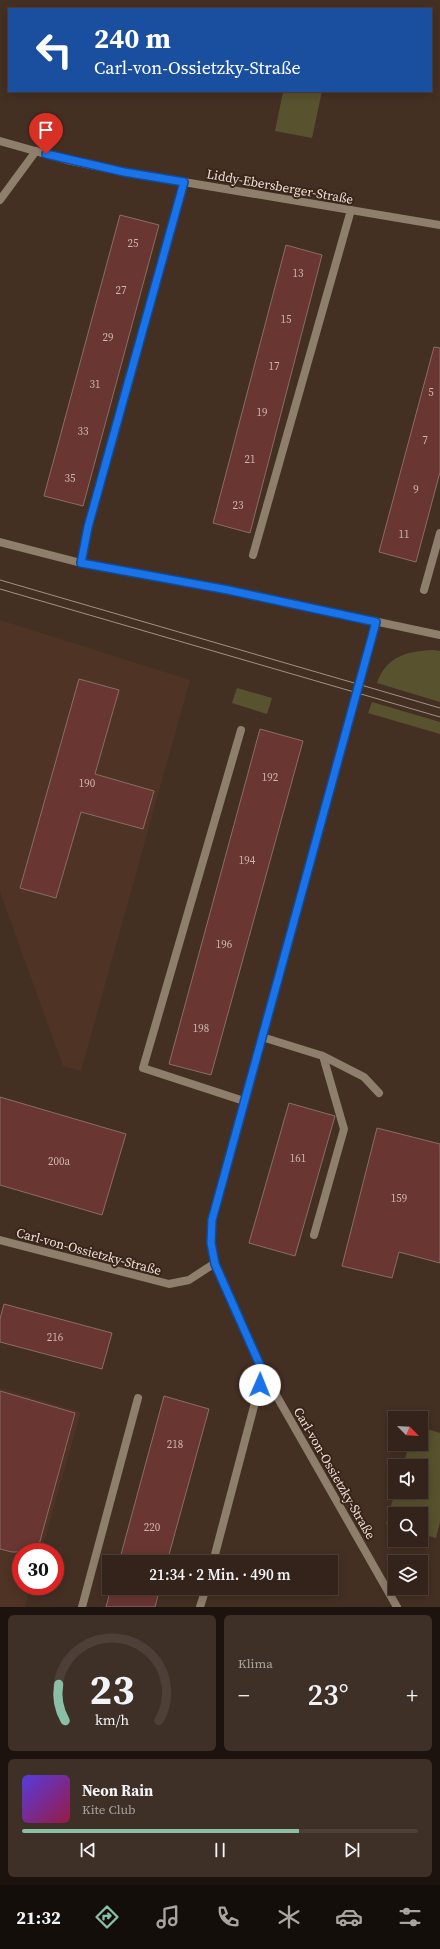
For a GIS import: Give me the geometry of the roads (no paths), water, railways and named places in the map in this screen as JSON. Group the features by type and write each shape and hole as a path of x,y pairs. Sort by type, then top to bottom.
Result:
{"street":[{"name":"Liddy-Ebersberger-Straße","path":"0,141 102,168 440,225"},
{"path":"0,200 36,151"},
{"path":"81,563 88,527 184,182"},
{"path":"252,555 351,210"},
{"path":"424,590 440,533"},
{"path":"0,542 81,563 228,590 440,635"},
{"name":"Carl-von-Ossietzky-Straße","path":"376,622 212,1220 211,1243 215,1264 263,1372 397,1607"},
{"path":"241,730 143,1068 244,1101"},
{"path":"262,1037 324,1056 364,1077 379,1093"},
{"path":"314,1235 344,1129 324,1056"},
{"name":"Carl-von-Ossietzky-Straße","path":"0,1240 169,1284 188,1280 215,1264"},
{"path":"215,1555 263,1372"},
{"path":"82,1607 138,1398"},
{"path":"200,1607 204,1595"}],"tram line":[{"path":"0,580 440,708"},
{"path":"0,589 440,717"}]}
